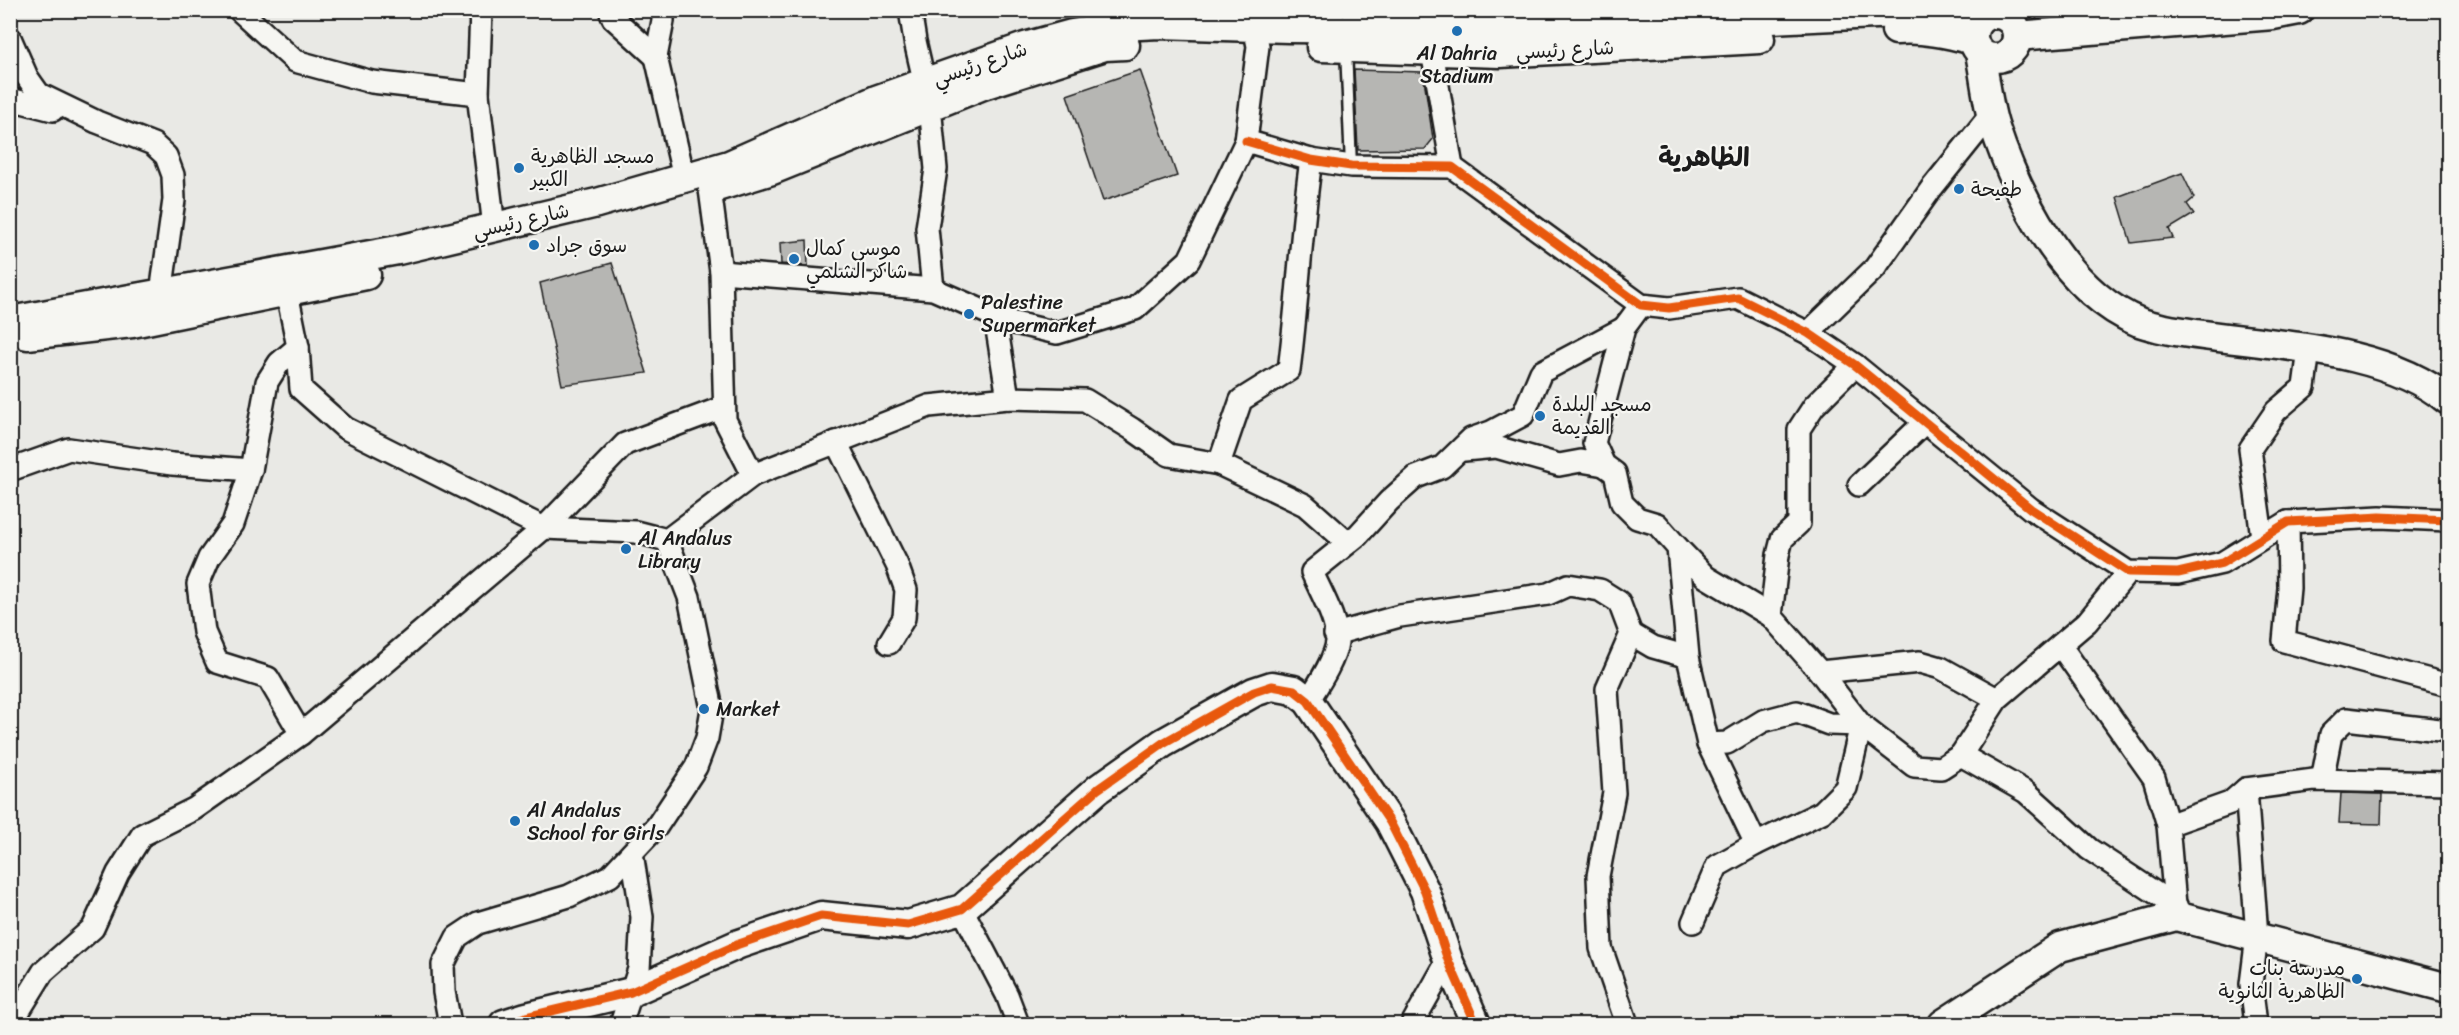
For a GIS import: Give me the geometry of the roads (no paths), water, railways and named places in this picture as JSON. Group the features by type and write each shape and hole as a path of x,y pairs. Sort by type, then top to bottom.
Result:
{"main road":[{"name":"شارع رئيسي","path":"1256,36 1599,29 1940,11 1994,33 2250,17 2299,10"},
{"name":"شارع رئيسي","path":"10,321 159,305 285,281 445,259 711,189 772,170 1025,47 1072,34 1121,26 1158,24 1346,48 1500,53 1599,29"},
{"path":"1994,33 1992,113 2007,157 2033,216 2054,250 2101,299 2139,322 2165,330 2309,350 2376,362 2411,377 2448,400"},
{"path":"1994,33 2020,151 2038,190 2076,249 2100,277 2121,293 2146,306 2176,317 2293,333 2375,348 2418,364 2448,381"},
{"name":"شارع رئيسي","path":"285,281 398,250 597,203 729,165 876,100 928,94"},
{"name":"شارع رئيسي","path":"10,337 132,323 159,305"},
{"path":"504,1024 631,992 739,944 821,916 908,925 962,909 1098,789 1163,743 1254,692 1272,686 1294,690 1308,701 1390,822 1425,891 1448,960 1476,1024"},
{"path":"1943,1024 2060,947 2177,911 2257,936 2448,988"}],"street":[{"path":"238,10 295,61 372,82 478,93"},
{"path":"481,10 478,93 494,227"},
{"path":"610,10 613,18 656,57"},
{"path":"663,10 656,57 684,178"},
{"path":"910,10 928,94 936,169 927,228 933,289"},
{"path":"721,272 933,289 995,317 1058,333 1135,309 1189,260 1246,141 1256,36"},
{"path":"10,38 27,77 39,94 97,122 153,144 170,163 174,200 159,305"},
{"path":"1431,51 1452,167"},
{"path":"10,99 97,122"},
{"path":"1808,333 1875,268 1931,189 1992,113"},
{"path":"1246,141 1311,160 1351,166 1452,167 1641,304 1669,308 1738,298 1808,333 1855,365 2031,509 2128,572 2178,573 2222,562 2288,522 2380,517 2448,520"},
{"path":"1219,464 1241,400 1289,370 1298,298 1303,212 1311,160"},
{"path":"711,189 721,272 725,420 753,475"},
{"path":"285,281 298,347 301,389 345,428 544,528 636,532 667,540"},
{"path":"1604,465 1594,443 1624,327 1641,304"},
{"path":"995,317 1008,398"},
{"path":"1308,701 1326,671 1337,642 1331,614 1312,572 1348,543 1416,477 1442,467 1471,439 1491,432 1523,415 1541,372 1624,327"},
{"path":"298,347 279,363 267,382 251,470 233,524 209,558 198,584 204,632 217,662 268,678 301,734"},
{"path":"2262,537 2250,449 2276,411 2304,387 2309,350"},
{"path":"1771,616 1782,539 1799,523 1799,429 1814,406 1855,365"},
{"path":"667,540 753,475 929,406 1008,398 1085,400 1169,455 1219,464 1305,505 1348,543"},
{"path":"11,1024 43,972 93,928 118,873 142,835 194,809 301,734 544,528 625,444 724,407"},
{"path":"1859,485 1925,422"},
{"path":"836,442 897,565 906,590 904,618 889,643"},
{"path":"1459,450 1496,447 1559,465 1581,461 1604,465 1615,473 1622,503 1637,518 1657,524 1706,577 1771,616 1820,672 1861,725 1914,766 1941,768 1961,755 1997,699 2086,622 2128,572"},
{"path":"10,470 69,449 172,464 251,470"},
{"path":"2288,522 2289,588 2283,641 2448,685"},
{"path":"450,1024 444,992 443,964 457,937 478,923 569,896 610,876 657,826 696,767 707,738 712,709 689,597 667,540"},
{"path":"1677,548 1688,657 1708,744 1756,844"},
{"path":"1335,634 1400,616 1548,594 1568,585 1600,590 1619,602 1631,634 1653,647 1688,657"},
{"path":"1627,1024 1601,948 1598,876 1614,793 1607,689 1631,634"},
{"path":"2060,645 2154,778 2168,825 2177,911"},
{"path":"1820,672 1920,662 1942,669 1997,699"},
{"path":"1708,744 1727,743 1763,721 1797,712 1829,724 1861,725"},
{"path":"2322,780 2331,734 2346,719 2448,731"},
{"path":"1693,922 1717,866 1822,812 1846,788 1861,725"},
{"path":"1961,755 2026,792 2089,849 2177,911"},
{"path":"2168,825 2230,803 2246,789 2322,780 2448,783"},
{"path":"2246,789 2257,936 2251,984 2256,1024"},
{"path":"621,1024 639,969 642,917 632,852"},
{"path":"962,909 1007,995 1018,1024"},
{"path":"1412,1024 1448,960"}],"lane":[{"path":"1346,48 1351,166"}],"place":[{"name":"Al Dahria Stadium","path":"1457,31"},
{"name":"مسجد الظاهرية الكبير","path":"519,168"},
{"name":"طفيحة","path":"1959,189"},
{"name":"سوق جراد","path":"534,245"},
{"name":"موسى كمال شاكر الشلمي","path":"794,259"},
{"name":"Palestine Supermarket","path":"969,314"},
{"name":"مسجد البلدة القديمة","path":"1540,416"},
{"name":"Al Andalus Library","path":"626,549"},
{"name":"Market","path":"704,709"},
{"name":"Al Andalus School for Girls","path":"515,821"},
{"name":"مدرسة بنات الظاهرية الثانوية","path":"2357,979"}],"district":[{"name":"الظاهرية","path":"1704,157"}]}
